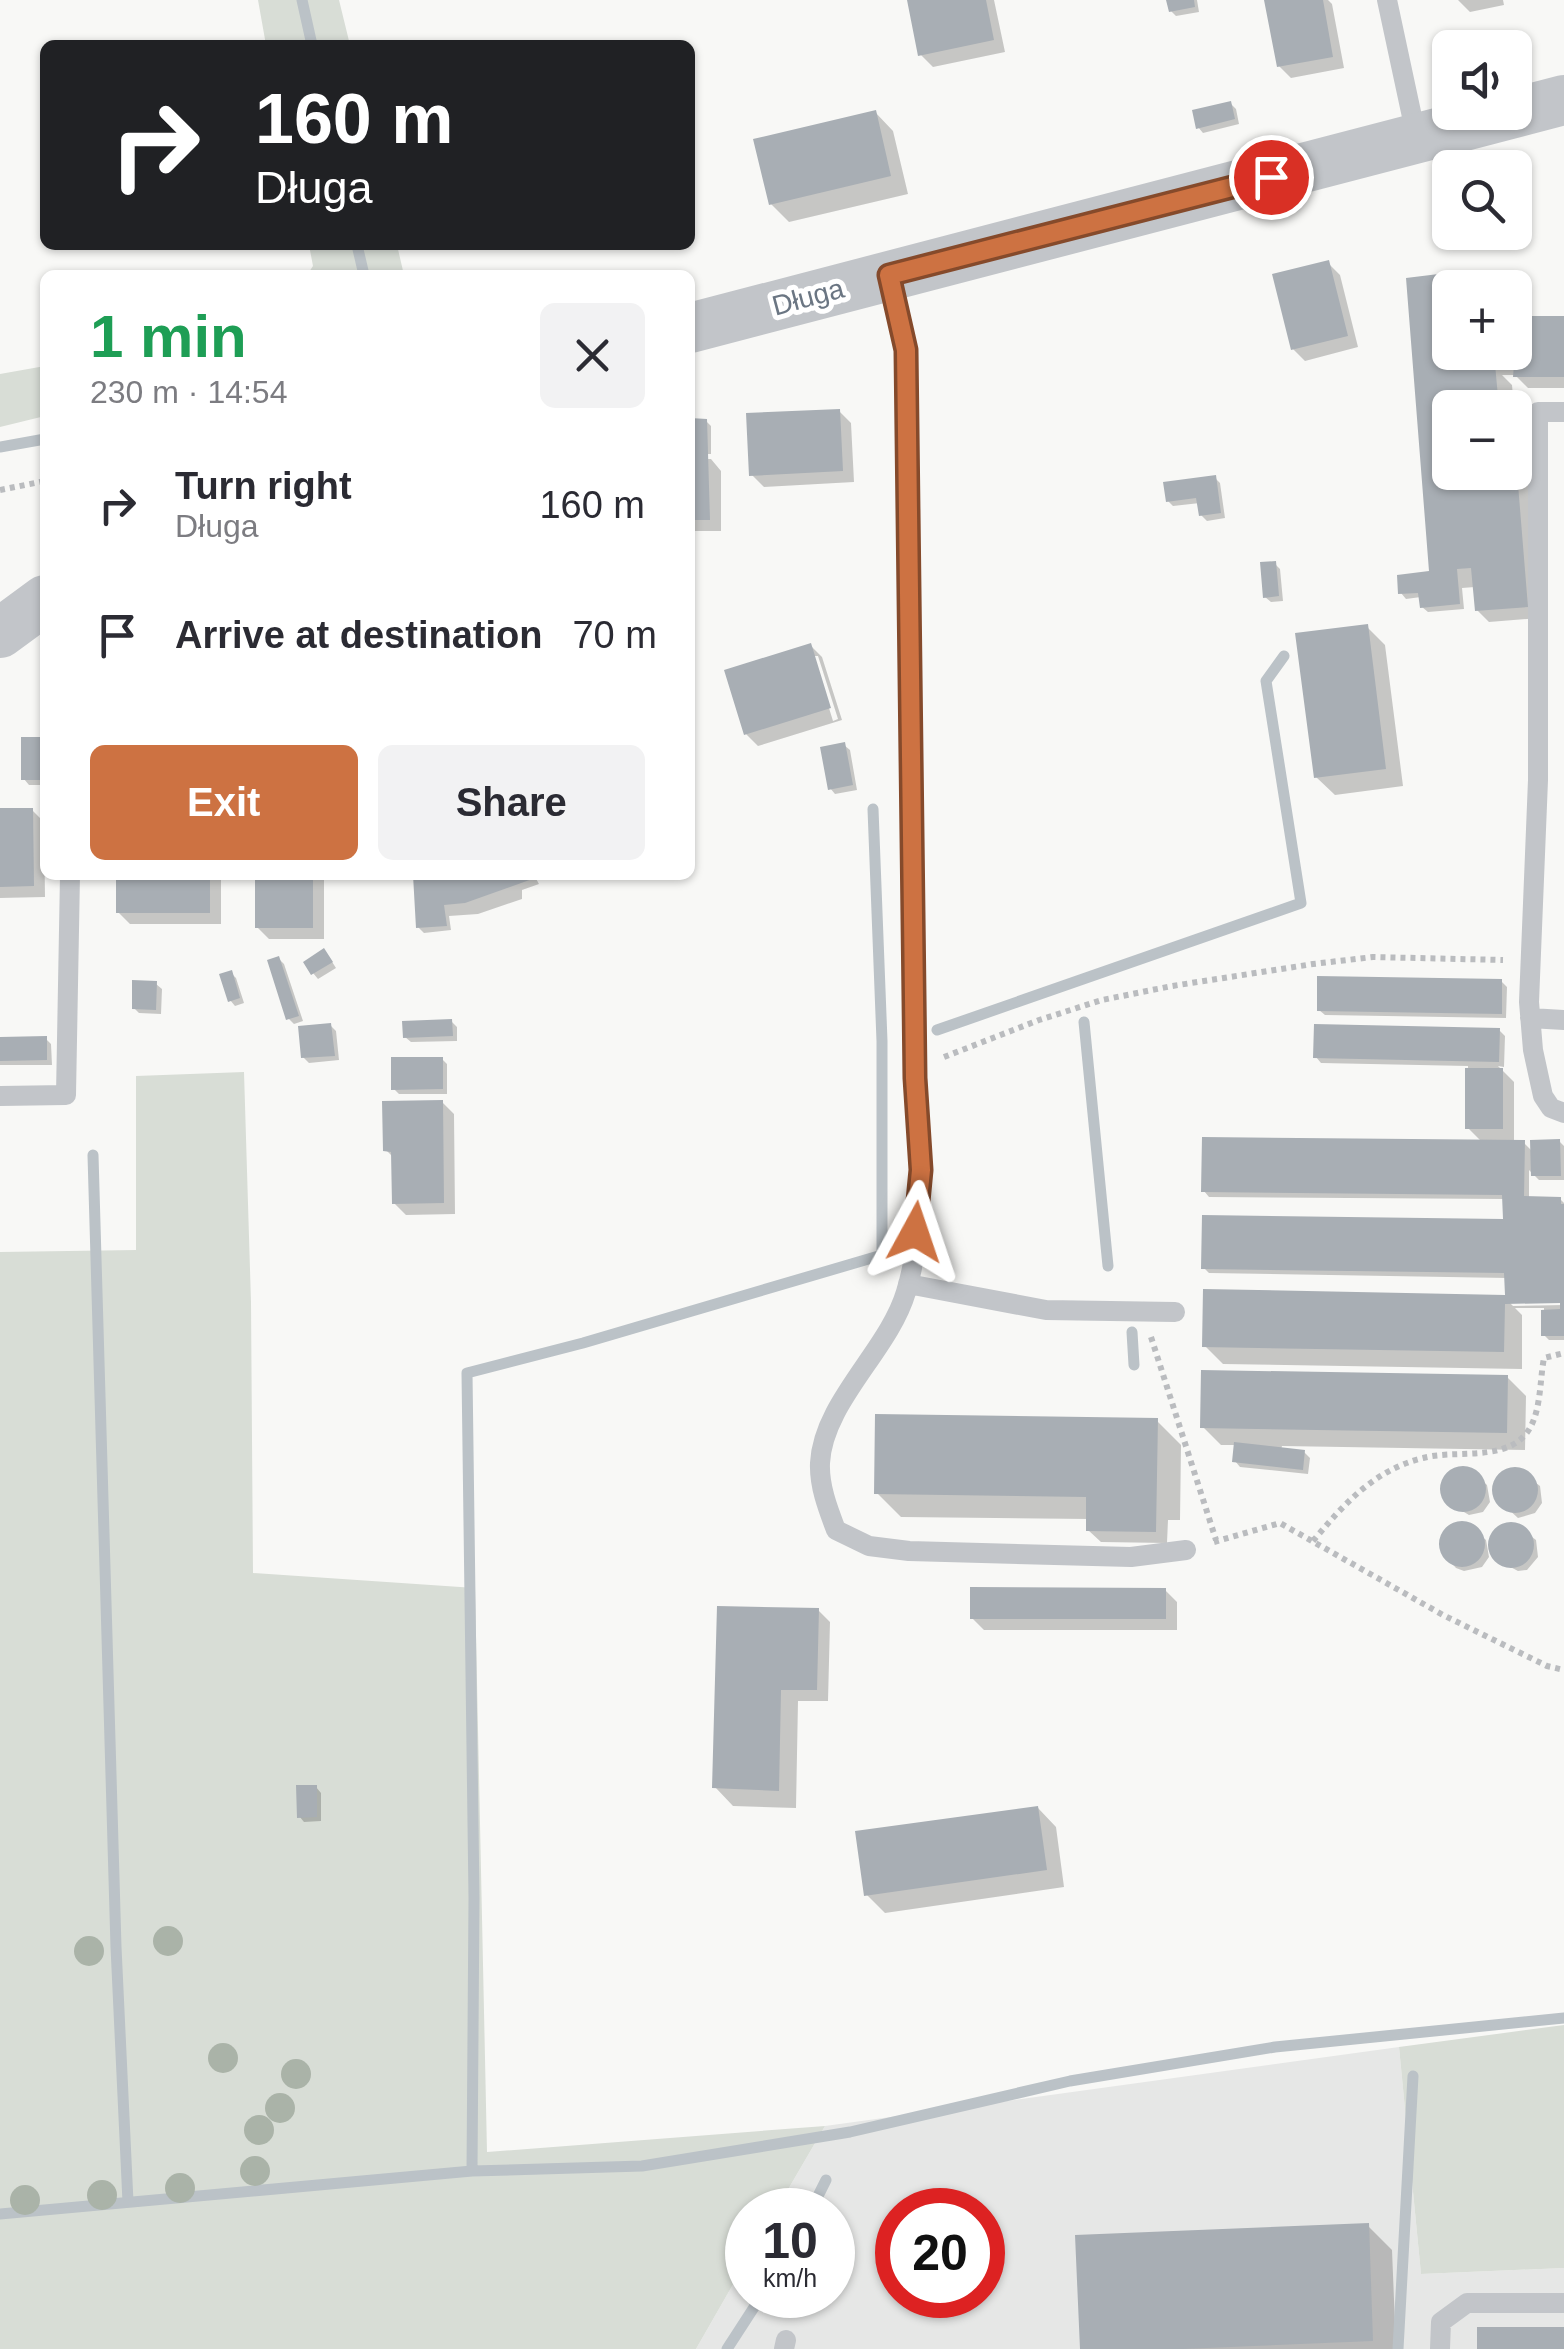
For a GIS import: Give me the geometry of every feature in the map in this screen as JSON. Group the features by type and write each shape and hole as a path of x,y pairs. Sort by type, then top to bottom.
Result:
{"street":[{"name":"Długa","path":"695,327 1564,100"},
{"path":"0,633 40,604"}],"lane":[{"path":"1387,0 1417,140"},
{"path":"889,275 906,350 915,1078 921,1170 908,1284 890,1327 827,1433 820,1463 824,1499 836,1530 869,1546 909,1551 1131,1557 1186,1550"},
{"path":"1564,412 1538,412 1538,780 1530,960 1533,1050 1543,1096 1551,1108 1564,1113"},
{"path":"0,1096 66,1095 70,880"},
{"path":"1530,1018 1564,1020"},
{"path":"908,1284 1046,1310 1175,1312"},
{"path":"1440,2349 1441,2322 1467,2303 1564,2303"}],"path":[{"path":"0,490 40,482"},
{"path":"915,1078 930,1063 1038,1020 1102,1000 1373,957 1530,960"},
{"path":"1143,1312 1216,1541"},
{"path":"1314,1542 1346,1501 1388,1470 1424,1457 1501,1450 1522,1438 1537,1412 1544,1358 1564,1353"},
{"path":"1186,1550 1280,1524 1443,1615 1547,1666 1564,1670"}],"shaded area":[{"path":"258,0 339,0 349,40 265,40"},
{"path":"310,250 398,250 403,270 310,270"},
{"path":"40,367 40,417 0,427 0,374"},
{"path":"244,1072 253,1573 475,1588 487,2152 825,2126 789,2188 725,2188 725,2298 696,2349 0,2349 0,1252 136,1250 136,1076"},
{"path":"1564,2025 1564,2268 1421,2274 1399,2047"},
{"path":"1399,2047 1421,2274 1564,2268 1564,2349 696,2349 725,2298 725,2318 855,2318 855,2188 789,2188 825,2126"}],"building":[{"path":"907,0 986,0 994,40 918,56"},
{"path":"1166,0 1194,0 1195,7 1169,12"},
{"path":"1264,0 1323,0 1333,57 1277,67"},
{"path":"1231,101 1235,119 1196,129 1192,110"},
{"path":"876,110 891,176 769,205 753,139"},
{"path":"1329,260 1348,336 1291,350 1272,274"},
{"path":"1432,275 1432,370 1496,370 1497,390 1432,390 1432,490 1518,490 1528,607 1475,611 1471,568 1457,569 1460,604 1420,608 1418,593 1398,594 1397,575 1429,571 1406,278"},
{"path":"1532,316 1564,316 1564,377 1513,377 1514,370 1532,370"},
{"path":"840,409 843,471 749,476 746,413"},
{"path":"695,418 707,419 710,520 695,520"},
{"path":"1216,475 1221,513 1199,516 1196,498 1166,502 1163,482"},
{"path":"1276,561 1279,596 1263,598 1260,562"},
{"path":"1368,624 1386,769 1314,778 1295,633"},
{"path":"811,643 831,708 744,735 724,670"},
{"path":"21,737 40,737 40,780 21,780"},
{"path":"845,742 853,785 828,790 820,747"},
{"path":"0,808 33,808 34,886 0,887"},
{"path":"116,880 210,880 210,913 116,913"},
{"path":"255,880 313,880 313,928 255,928"},
{"path":"413,880 529,880 465,903 444,905 447,926 416,928"},
{"path":"324,948 333,962 311,975 303,962"},
{"path":"279,956 299,1016 286,1020 267,960"},
{"path":"232,970 240,998 228,1002 219,974"},
{"path":"1317,976 1502,979 1502,1014 1317,1011"},
{"path":"132,980 157,981 156,1010 132,1009"},
{"path":"452,1019 453,1036 403,1038 402,1021"},
{"path":"331,1023 335,1056 301,1058 298,1026"},
{"path":"1314,1024 1500,1028 1499,1062 1313,1058"},
{"path":"47,1036 47,1060 0,1061 0,1037"},
{"path":"391,1057 443,1057 443,1089 391,1090"},
{"path":"1465,1068 1503,1068 1503,1129 1465,1129"},
{"path":"443,1100 444,1203 392,1204 391,1152 383,1151 382,1101"},
{"path":"1202,1137 1525,1140 1524,1196 1561,1197 1564,1204 1564,1336 1541,1336 1541,1310 1560,1309 1560,1303 1505,1304 1504,1352 1202,1347 1203,1289 1505,1295 1504,1273 1201,1269 1202,1215 1503,1219 1502,1195 1201,1192"},
{"path":"1560,1139 1561,1176 1531,1176 1530,1140"},
{"path":"1201,1370 1508,1375 1507,1433 1200,1428"},
{"path":"875,1414 1158,1418 1156,1532 1086,1531 1086,1497 874,1494"},
{"path":"1234,1442 1305,1450 1303,1470 1232,1462"},
{"path":"1463,1466 1479,1473 1486,1489 1479,1505 1463,1512 1447,1505 1440,1489 1447,1473"},
{"path":"1515,1467 1531,1474 1538,1490 1531,1506 1515,1513 1499,1506 1492,1490 1499,1474"},
{"path":"1462,1521 1478,1528 1485,1544 1478,1560 1462,1567 1446,1560 1439,1544 1446,1528"},
{"path":"1511,1522 1527,1529 1534,1545 1527,1561 1511,1568 1495,1561 1488,1545 1495,1529"},
{"path":"970,1587 1166,1588 1166,1619 970,1619"},
{"path":"717,1606 819,1608 817,1690 781,1690 779,1791 712,1788"},
{"path":"296,1785 317,1785 317,1817 297,1818"},
{"path":"1038,1806 1047,1870 864,1896 855,1831"},
{"path":"1369,2223 1373,2341 1080,2349 1075,2235"},
{"path":"1477,2327 1564,2327 1564,2349 1477,2349"}],"waterway":[{"path":"302,0 311,40"},
{"path":"358,250 363,270"},
{"path":"0,447 40,440"},
{"path":"937,1030 1301,903 1266,681 1284,656"},
{"path":"0,2214 472,2171 474,1898 467,1373 882,1255 882,1041 873,809"},
{"path":"1084,1022 1108,1266"},
{"path":"93,1155 116,1947 128,2202"},
{"path":"1132,1332 1134,1365"},
{"path":"472,2171 642,2166 850,2132 1070,2081 1275,2047 1564,2018"},
{"path":"1398,2349 1413,2076"},
{"path":"822,2188 826,2180"},
{"path":"727,2349 747,2318"}],"route":[{"path":"915,1232 921,1170 915,1078 906,350 889,275 1271,177"}]}
